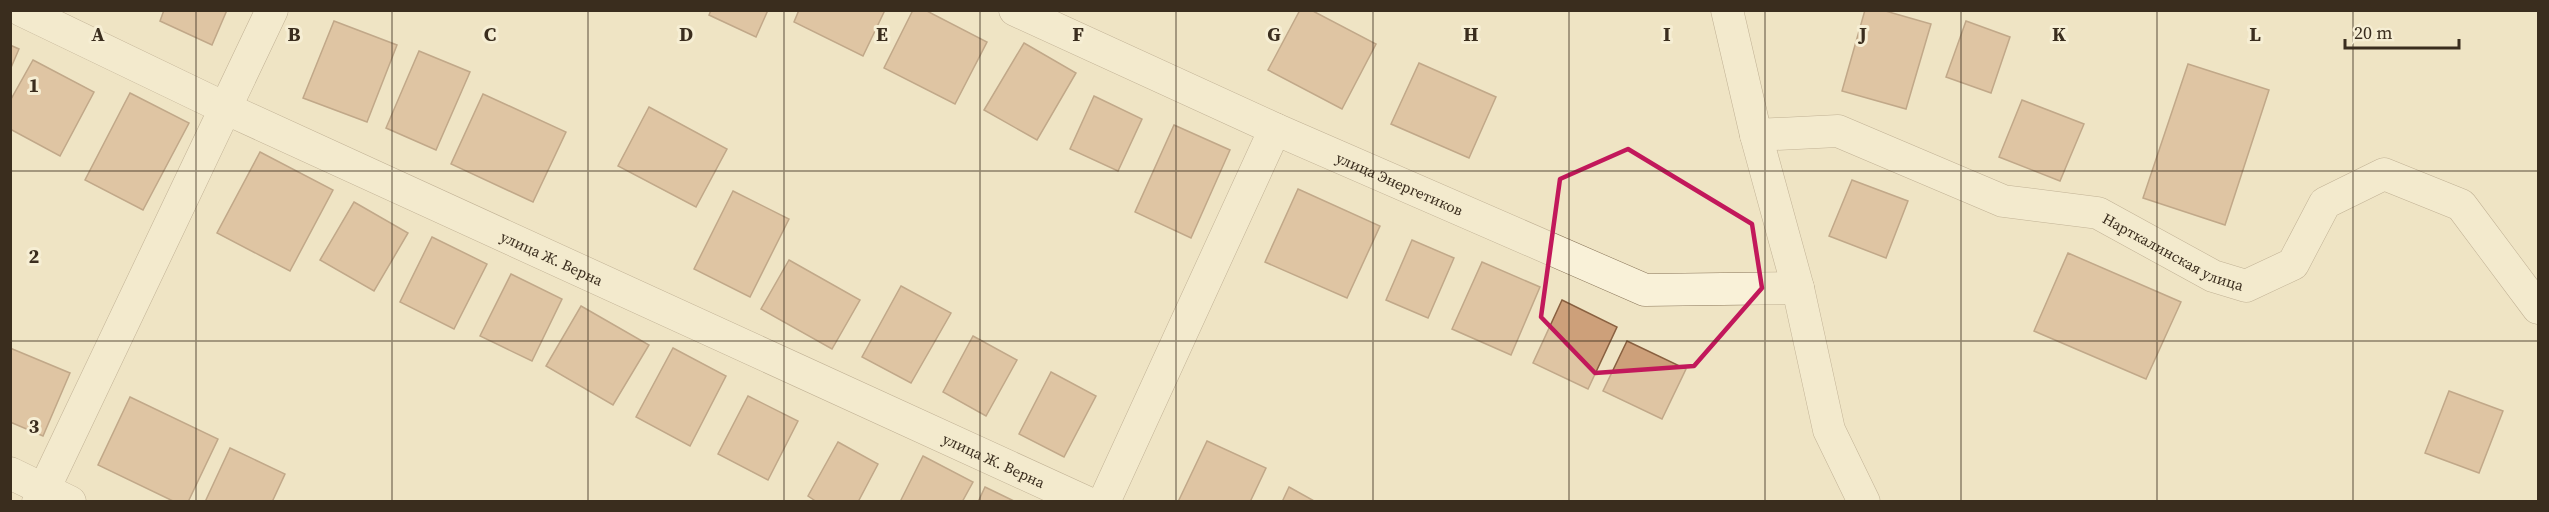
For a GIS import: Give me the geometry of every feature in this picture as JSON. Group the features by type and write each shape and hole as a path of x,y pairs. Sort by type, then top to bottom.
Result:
{"street":[{"name":"улица Ж. Верна","path":"21,10 227,109 1086,501"},
{"path":"10,473 51,497 272,10"},
{"name":"улица Энергетиков","path":"1016,10 1275,129 1645,290 1798,288"},
{"path":"1727,10 1756,135 1798,288 1829,430 1864,501"},
{"path":"1104,501 1275,129"},
{"name":"Нарткалинская улица","path":"1756,135 1838,131 2003,201 2098,213 2213,276 2246,286 2293,264 2325,203 2384,174 2461,205 2538,308"}],"highlighted area":[{"path":"1628,149 1752,224 1762,288 1694,366 1595,373 1541,317 1560,179"}],"building":[{"path":"164,10 227,10 212,45 160,21"},
{"path":"711,10 768,10 756,37 709,15"},
{"path":"799,10 885,10 863,56 794,22"},
{"path":"913,10 925,10 987,42 955,104 884,68"},
{"path":"1300,10 1311,10 1376,44 1342,109 1268,70"},
{"path":"1865,10 1882,10 1931,24 1906,109 1842,91"},
{"path":"334,21 397,45 367,122 303,98"},
{"path":"1966,21 2010,37 1991,93 1946,77"},
{"path":"1024,43 1076,73 1037,140 984,110"},
{"path":"10,45 19,49 10,70"},
{"path":"419,51 470,72 436,150 386,128"},
{"path":"33,60 94,92 60,156 10,129 10,101"},
{"path":"1419,63 1496,97 1469,158 1391,124"},
{"path":"2188,64 2269,90 2225,225 2143,198"},
{"path":"130,93 189,123 143,210 85,180"},
{"path":"483,94 566,132 533,202 451,164"},
{"path":"1094,96 1142,119 1118,171 1070,149"},
{"path":"2022,100 2084,124 2060,181 1999,157"},
{"path":"649,107 727,149 696,207 618,166"},
{"path":"1174,125 1230,150 1191,238 1135,212"},
{"path":"260,152 333,190 290,271 217,233"},
{"path":"1852,180 1908,201 1886,258 1829,236"},
{"path":"1298,189 1380,226 1347,298 1265,262"},
{"path":"733,191 789,219 750,297 694,269"},
{"path":"354,202 408,233 374,291 320,260"},
{"path":"432,237 487,264 454,329 400,302"},
{"path":"1412,240 1454,258 1428,318 1386,300"},
{"path":"2068,253 2181,302 2146,379 2034,331"},
{"path":"789,260 860,300 832,349 761,309"},
{"path":"1482,262 1540,287 1511,355 1452,329"},
{"path":"511,274 562,299 532,361 480,336"},
{"path":"901,286 951,313 911,383 862,357"},
{"path":"1562,300 1617,327 1588,389 1533,363"},
{"path":"581,306 649,345 613,405 546,366"},
{"path":"973,336 1017,360 986,416 943,392"},
{"path":"1627,341 1686,369 1662,419 1603,391"},
{"path":"10,348 70,373 43,436 10,422"},
{"path":"673,348 726,376 690,446 636,417"},
{"path":"1051,372 1096,396 1064,457 1019,434"},
{"path":"2449,391 2503,411 2479,473 2425,453"},
{"path":"748,396 798,421 768,480 718,454"},
{"path":"130,397 218,439 188,502 175,502 98,465"},
{"path":"1207,441 1266,468 1250,502 1178,502"},
{"path":"838,442 878,464 858,502 817,502 808,496"},
{"path":"230,448 285,474 272,502 205,502"},
{"path":"923,456 973,482 962,502 900,502"},
{"path":"985,487 1016,502 978,502"},
{"path":"1289,487 1316,502 1282,502"}]}
